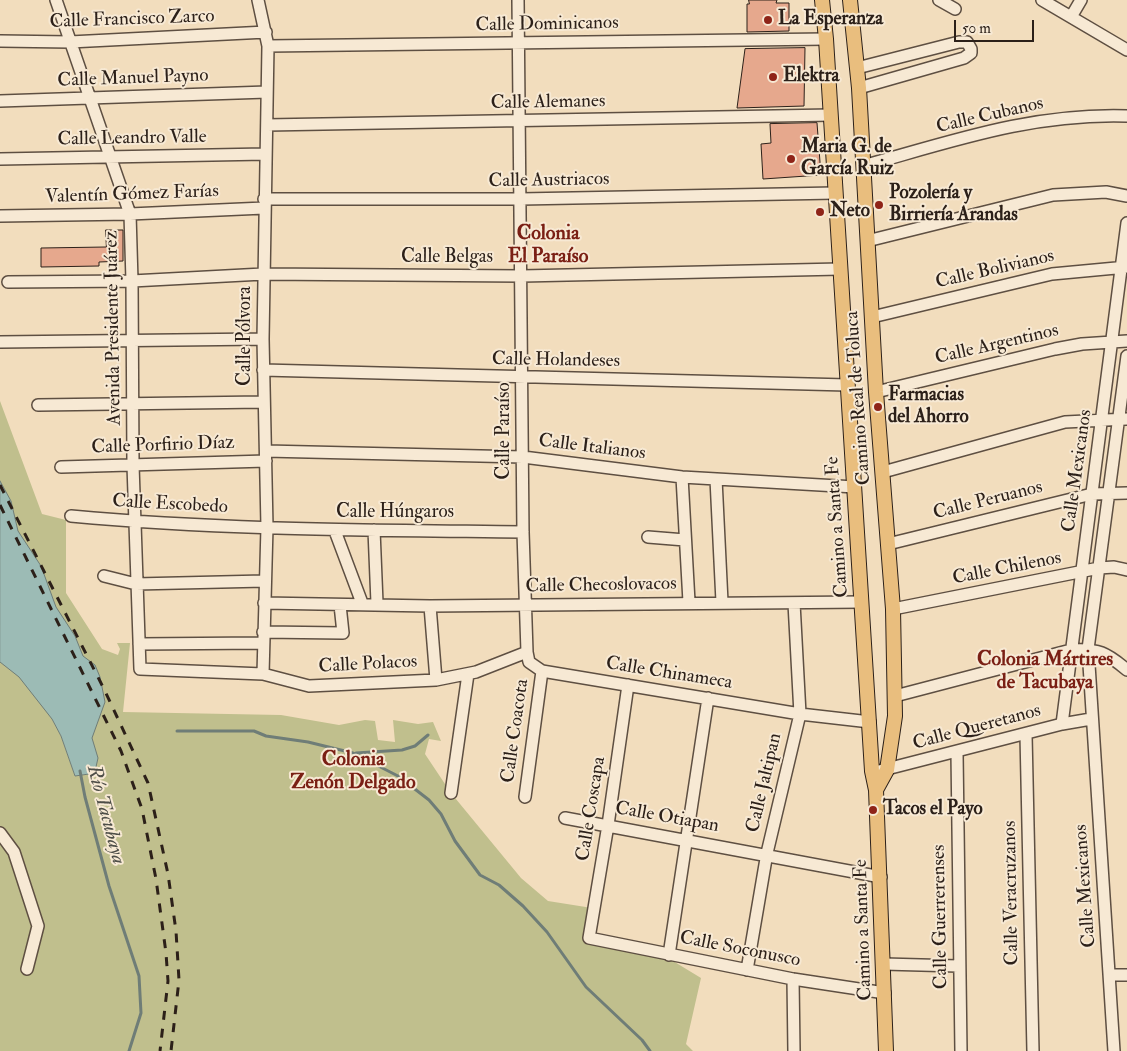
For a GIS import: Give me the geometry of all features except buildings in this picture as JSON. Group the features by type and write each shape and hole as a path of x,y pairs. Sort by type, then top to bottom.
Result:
{"main road":[{"name":"Camino a Santa Fe","path":"822,0 831,115 872,772 876,790 881,876 886,1051"},
{"name":"Camino Real de Toluca","path":"850,0 857,68 876,392 893,609 894,724 887,770 876,790"}],"street":[{"name":"Avenida Presidente Juárez","path":"56,0 130,214 133,465 140,668"},
{"name":"Calle Pólvora","path":"258,0 268,46 263,274 263,402 267,528 264,581 263,674"},
{"name":"Calle Paraíso","path":"518,0 523,532 526,652"},
{"path":"939,0 955,9"},
{"path":"1042,0 1127,50"},
{"path":"1071,17 1081,0"},
{"name":"Calle Francisco Zarco","path":"0,41 70,42 266,32"},
{"name":"Calle Dominicanos","path":"268,46 826,39"},
{"path":"857,68 963,42 970,45 971,48 971,53 964,58 858,88"},
{"name":"Calle Manuel Payno","path":"0,102 267,92"},
{"name":"Calle Alemanes","path":"267,125 831,115"},
{"name":"Calle Cubanos","path":"863,166 992,129 1034,120 1127,116"},
{"name":"Calle Leandro Valle","path":"0,159 266,154"},
{"path":"867,241 1053,195 1098,192 1127,196"},
{"name":"Calle Austriacos","path":"264,204 835,193"},
{"name":"Valentín Gómez Farías","path":"0,216 130,214 264,204"},
{"name":"Calle Mexicanos","path":"1062,724 1124,267 1127,223"},
{"name":"Calle Bolivianos","path":"872,317 1052,274 1124,267"},
{"name":"Calle Belgas","path":"8,282 132,281 263,274 522,276 840,269"},
{"path":"0,342 132,342 263,339"},
{"name":"Calle Argentinos","path":"876,392 1055,348 1127,341"},
{"name":"Calle Mexicanos","path":"1114,1051 1091,719 1088,649 1109,492 1123,419 1127,356"},
{"name":"Calle Holandeses","path":"263,370 847,385"},
{"path":"38,405 263,402"},
{"path":"883,472 1065,422 1103,418 1123,419"},
{"name":"Calle Italianos","path":"266,456 523,458 682,477 854,487"},
{"name":"Calle Porfirio Díaz","path":"61,467 133,465 266,456"},
{"path":"682,477 689,602"},
{"path":"716,479 722,602"},
{"name":"Calle Peruanos","path":"888,544 1092,494 1109,492 1127,493"},
{"name":"Calle Escobedo","path":"71,516 136,522 267,528"},
{"name":"Calle Húngaros","path":"267,528 335,531 523,532"},
{"path":"374,530 377,603"},
{"path":"335,531 362,603"},
{"path":"648,537 685,540"},
{"name":"Calle Chilenos","path":"893,609 1099,568 1127,570"},
{"path":"104,576 136,584 264,581"},
{"name":"Calle Checoslovacos","path":"264,603 340,605 377,603 430,606 689,602 862,602"},
{"name":"Calle Jaltipan","path":"747,970 766,854 800,714 794,603"},
{"path":"139,644 343,634 340,605"},
{"path":"430,606 436,680"},
{"path":"895,696 1072,650 1088,649 1110,655 1127,670"},
{"path":"451,793 472,673 526,652 529,662 542,671"},
{"name":"Calle Polacos","path":"140,668 263,674 309,686 436,680 472,673"},
{"name":"Calle Chinameca","path":"542,671 800,714 870,722"},
{"name":"Calle Coacota","path":"525,797 542,671"},
{"name":"Calle Coscapa","path":"589,938 628,686"},
{"path":"669,955 708,698"},
{"name":"Calle Queretanos","path":"872,772 887,770 1026,735 1062,724 1091,719"},
{"name":"Calle Veracruzanos","path":"1026,735 1033,1051"},
{"name":"Calle Guerrerenses","path":"957,752 958,966 961,1051"},
{"name":"Calle Otiapan","path":"565,818 881,876"},
{"path":"0,833 14,852 38,926 27,970"},
{"name":"Calle Soconusco","path":"589,938 793,979 885,992"},
{"path":"884,964 958,966"},
{"path":"1110,975 1127,976"},
{"path":"793,979 794,1051"}],"shaded area":[{"path":"0,401 42,514 66,520 66,593 102,649 118,655 120,649 117,643 130,643 123,712 281,715 339,725 365,720 375,721 378,740 395,742 393,720 418,724 433,722 441,741 429,739 425,754 451,793 521,878 548,901 592,908 587,941 673,961 701,978 686,1044 693,1051 0,1051","holes":["52,719 89,774 75,776 61,736"]}],"water":[{"path":"0,481 11,501 18,531 41,566 56,607 75,636 83,656 95,665 100,677 105,702 92,738 98,758 96,767 89,774 75,776 61,736 52,719 19,677 0,662"}],"waterway":[{"path":"177,731 254,731 266,736 308,742 353,753 398,776 429,800 441,814 455,841 480,875 499,885 523,906 547,932 586,987 642,1040 650,1051"},
{"path":"356,753 402,750 415,746 428,735"},
{"name":"Río Tacubaya","path":"80,771 85,797 109,886 139,976 141,1013 129,1051"}],"railway":[{"path":"0,485 104,689 148,783 168,874 176,931 179,980 171,1051"},
{"path":"0,505 121,751 142,809 156,879 166,953 168,981 160,1051"}],"place":[{"name":"La Esperanza","path":"768,20"},
{"name":"Elektra","path":"773,77"},
{"name":"Maria G. de García Ruiz","path":"791,159"},
{"name":"Pozolería y Birriería Arandas","path":"879,205"},
{"name":"Neto","path":"820,212"},
{"name":"Farmacias del Ahorro","path":"878,407"},
{"name":"Tacos el Payo","path":"873,810"}],"district":[{"name":"Colonia El Paraíso","path":"548,246"},
{"name":"Colonia Mártires de Tacubaya","path":"1045,672"},
{"name":"Colonia Zenón Delgado","path":"353,772"}]}
